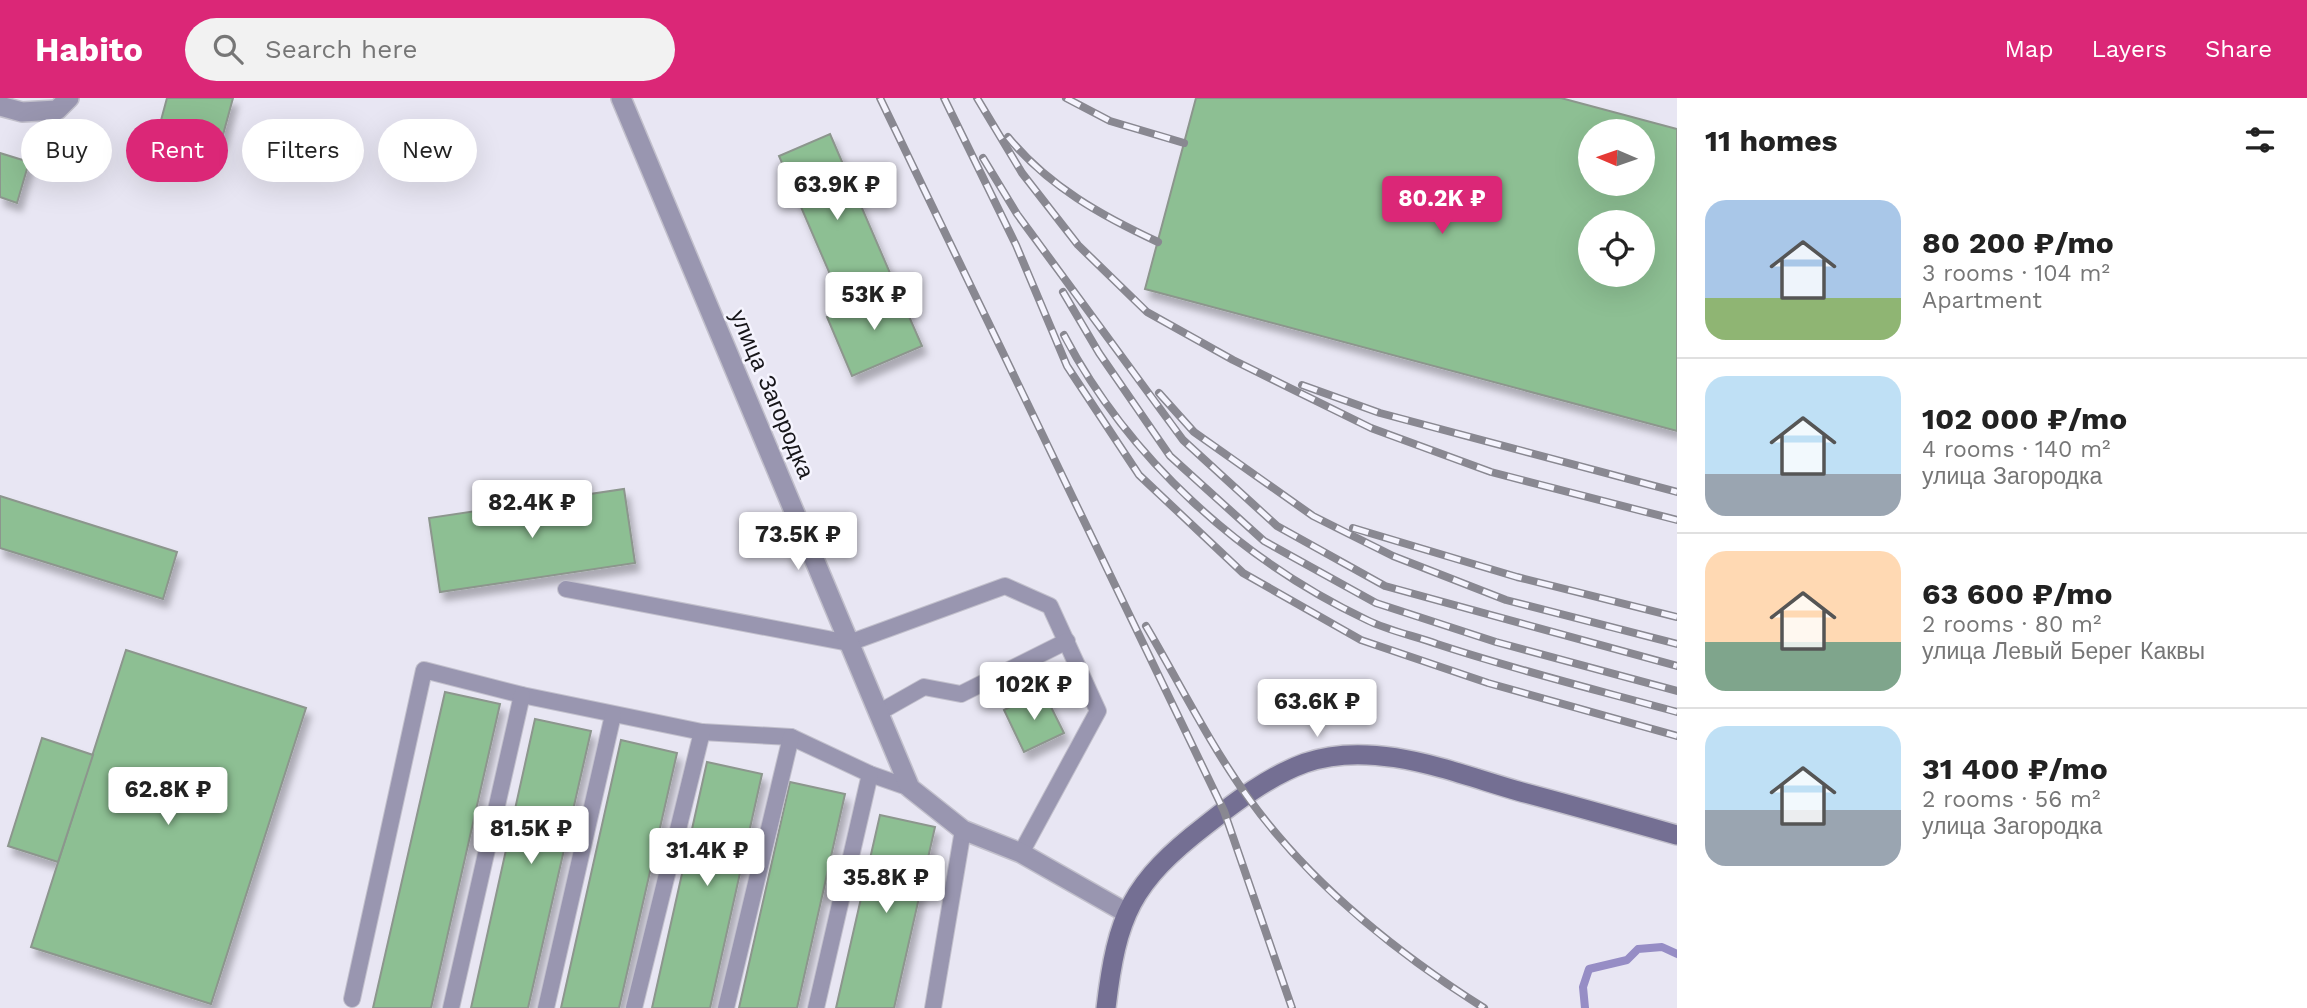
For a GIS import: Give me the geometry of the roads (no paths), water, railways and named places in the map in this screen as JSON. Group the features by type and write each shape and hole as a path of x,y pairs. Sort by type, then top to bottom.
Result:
{"main road":[{"path":"1105,1008 1115,948 1125,912 1150,874 1224,811 1304,763 1328,757 1362,755 1412,761 1677,835"}],"street":[{"path":"0,106 22,112 57,110 69,98"},
{"name":"улица Загородка","path":"621,98 910,788 963,830 1021,853 1125,912"}],"lane":[{"path":"566,589 849,643 1005,586 1050,606 1098,711 1021,853"},
{"path":"878,713 924,687 961,694 1067,641"},
{"path":"352,999 424,670 522,695 702,732 791,737 870,774 910,788"},
{"path":"451,1008 522,695"},
{"path":"546,1008 613,715"},
{"path":"634,1008 702,732"},
{"path":"726,1008 791,737"},
{"path":"816,1008 870,774"},
{"path":"933,1008 963,830"}],"waterway":[{"path":"1585,1008 1583,987 1589,969 1627,960 1638,949 1662,947 1677,954"}],"railway":[{"path":"880,98 1224,811 1292,1008"},
{"path":"944,98 1016,245 1067,366 1139,475 1243,573 1361,640 1488,683 1677,736"},
{"path":"977,98 1022,173 1078,245 1147,312 1233,360 1371,428 1491,472 1677,520"},
{"path":"1066,98 1110,121 1184,143"},
{"path":"1008,137 1058,185 1117,222 1158,242"},
{"path":"983,158 1017,214 1183,440 1277,526 1385,586 1677,666"},
{"path":"1063,292 1099,353 1170,456 1264,541 1376,603 1496,642 1677,691"},
{"path":"1064,335 1121,423 1155,464 1193,502 1233,536 1320,596 1393,630 1527,671 1677,712"},
{"path":"1302,385 1380,413 1677,492"},
{"path":"1159,393 1194,432 1313,516 1393,556 1506,600 1677,644"},
{"path":"1353,528 1517,577 1677,617"},
{"path":"1146,626 1207,734 1233,776 1271,828 1355,913 1418,963 1484,1008"}]}
